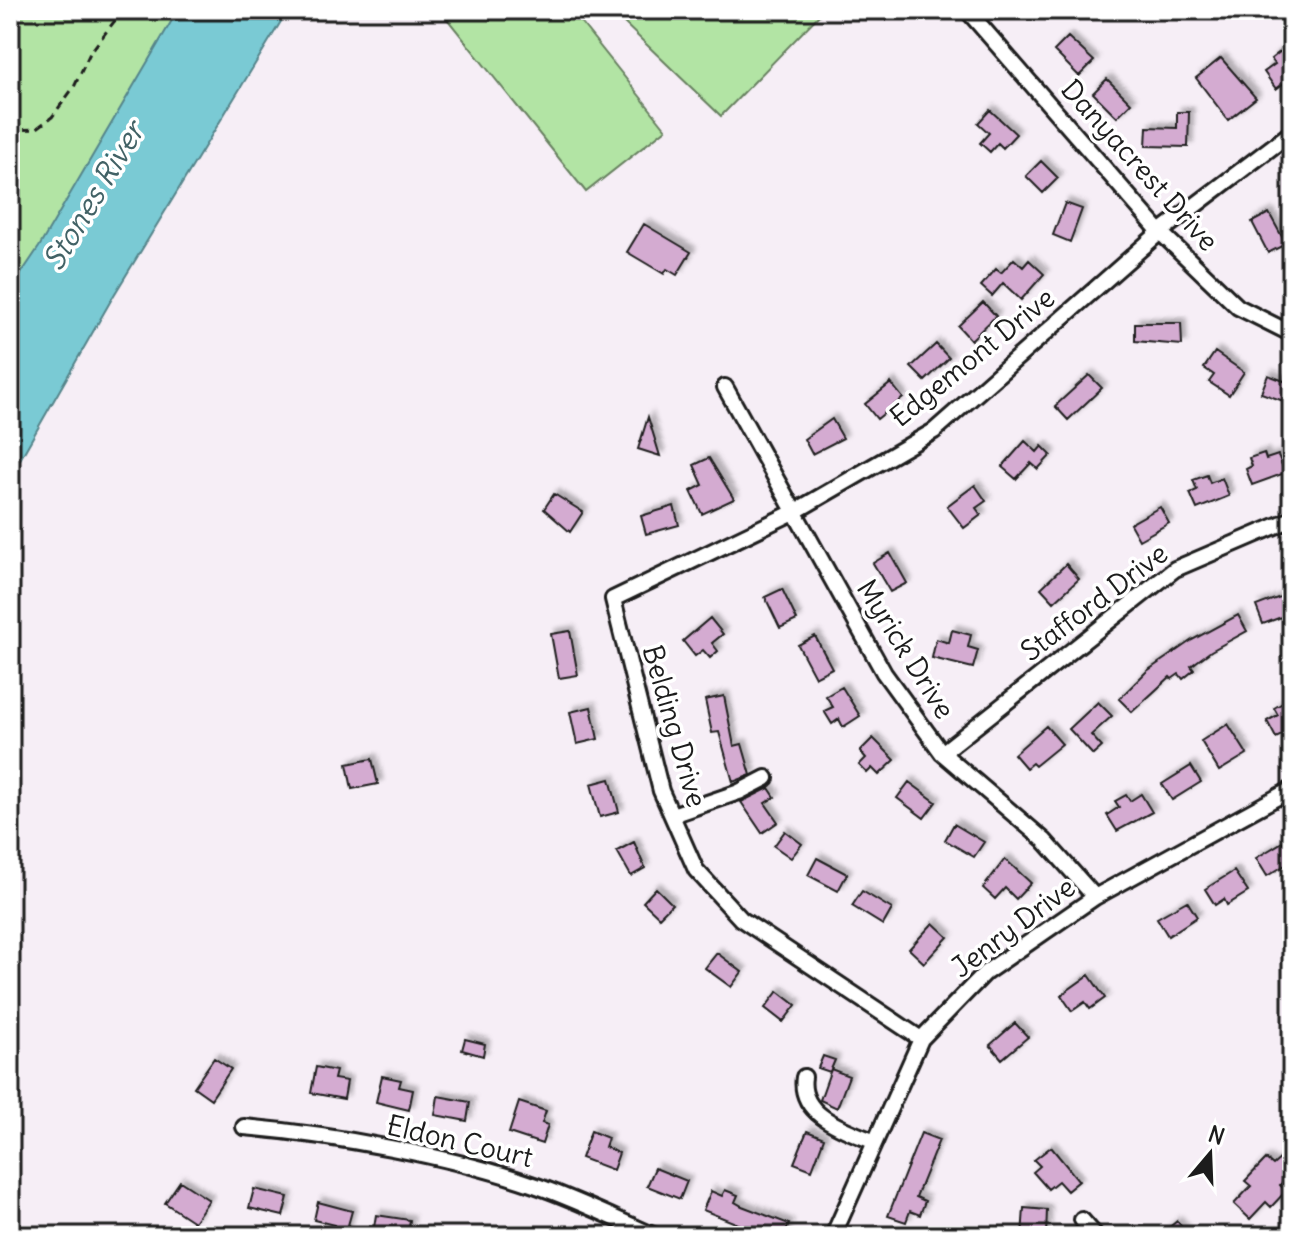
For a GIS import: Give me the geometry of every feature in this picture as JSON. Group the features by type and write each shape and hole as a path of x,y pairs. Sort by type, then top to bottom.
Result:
{"street":[{"name":"Danyacrest Drive","path":"967,10 1160,232 1238,307 1292,334"},
{"name":"Edgemont Drive","path":"613,599 794,512 934,431 1160,232 1292,132"},
{"name":"Myrick Drive","path":"725,387 884,673 942,753 1044,840 1095,897"},
{"name":"Stafford Drive","path":"942,753 1175,569 1292,519"},
{"name":"Belding Drive","path":"613,599 661,791 696,870 741,919 921,1039"},
{"path":"672,815 739,792 766,778"},
{"name":"Jenry Drive","path":"833,1236 921,1039 985,973 1095,897 1292,789"},
{"path":"804,1077 802,1089 807,1102 821,1117 875,1142"},
{"name":"Eldon Court","path":"244,1127 296,1132 465,1166 537,1186 655,1236"},
{"path":"1082,1220 1096,1236"}],"path":[{"path":"10,130 36,129 52,117 74,87 90,53 123,10"}],"green space":[{"path":"10,10 245,10 10,422"},
{"path":"440,10 571,10 666,129 586,192"},
{"path":"633,10 824,10 721,116 622,21"}],"water":[{"name":"Stones River","path":"178,10 288,10 114,295 10,477 10,290 39,247"}],"building":[{"path":"1068,37 1094,61 1079,76 1054,51"},
{"path":"1281,51 1286,58 1292,53 1292,77 1276,89 1264,72 1275,64 1271,59"},
{"path":"1221,58 1256,98 1228,120 1196,78"},
{"path":"1107,79 1131,103 1117,117 1093,93"},
{"path":"990,110 1016,134 1003,148 998,143 990,152 980,143 989,133 978,123"},
{"path":"1177,112 1189,112 1188,147 1146,146 1147,127 1177,128"},
{"path":"1041,161 1058,178 1043,193 1026,176"},
{"path":"1065,203 1082,209 1070,242 1053,235"},
{"path":"1269,213 1286,244 1268,253 1252,222"},
{"path":"644,224 691,252 677,275 667,269 664,274 627,252"},
{"path":"1014,259 1023,267 1029,260 1044,274 1021,300 1003,283 992,296 981,286 996,269 1001,273"},
{"path":"983,302 996,316 971,340 958,326"},
{"path":"1135,323 1181,323 1182,345 1135,341"},
{"path":"936,344 949,358 925,381 911,367"},
{"path":"1215,352 1244,372 1229,395 1209,382 1214,375 1204,368"},
{"path":"1089,375 1102,388 1068,420 1055,406"},
{"path":"1268,375 1292,384 1292,404 1261,393"},
{"path":"891,383 903,398 877,419 865,404"},
{"path":"648,417 660,456 638,449"},
{"path":"832,419 843,438 812,454 804,439"},
{"path":"1025,441 1037,452 1042,446 1051,455 1038,469 1031,463 1016,479 1002,467"},
{"path":"1264,453 1266,459 1278,455 1285,473 1252,485 1246,469 1252,466 1249,458"},
{"path":"709,458 734,499 702,514 691,491 703,485 694,465"},
{"path":"1207,475 1210,483 1222,478 1229,496 1197,509 1190,493 1197,490 1193,480"},
{"path":"975,485 986,501 976,508 981,515 964,528 947,506"},
{"path":"554,494 583,512 570,532 544,509"},
{"path":"674,506 679,525 646,534 641,516"},
{"path":"1160,507 1169,523 1139,540 1130,524"},
{"path":"890,553 907,583 890,592 873,563"},
{"path":"1066,564 1079,579 1054,602 1041,588"},
{"path":"782,589 797,620 780,628 765,597"},
{"path":"1288,594 1292,613 1263,624 1256,606"},
{"path":"1238,615 1247,631 1191,666 1194,670 1183,679 1179,674 1172,679 1170,677 1132,712 1119,699 1147,671 1192,640"},
{"path":"710,618 723,634 712,643 718,651 710,658 703,650 695,656 683,641"},
{"path":"952,630 971,635 968,647 978,650 973,668 932,658 936,639 949,643"},
{"path":"570,631 578,675 559,678 551,634"},
{"path":"815,636 832,668 815,677 798,645"},
{"path":"842,687 860,716 843,727 839,719 832,724 824,711 833,707 826,696"},
{"path":"724,696 734,746 742,744 751,775 733,782 719,732 712,733 705,700"},
{"path":"1288,700 1292,707 1292,730 1276,738 1267,721 1278,715 1274,708"},
{"path":"1098,702 1112,716 1091,735 1102,747 1093,755 1069,729"},
{"path":"591,707 598,739 577,744 570,712"},
{"path":"1228,724 1247,754 1219,771 1201,741"},
{"path":"1046,726 1062,744 1035,766 1032,763 1026,768 1014,754"},
{"path":"873,738 895,760 879,775 872,768 867,773 859,765 866,758 860,751"},
{"path":"372,759 378,784 352,789 347,764"},
{"path":"1191,766 1201,782 1172,800 1162,784"},
{"path":"610,779 619,812 600,817 591,784"},
{"path":"909,782 936,802 924,818 897,798"},
{"path":"769,788 775,797 765,803 778,822 762,833 741,802"},
{"path":"1141,794 1152,812 1117,831 1107,815 1119,807 1115,801 1126,795 1130,801"},
{"path":"954,824 984,842 974,857 945,840"},
{"path":"785,831 802,844 791,858 774,846"},
{"path":"1286,840 1292,851 1292,861 1267,876 1256,858"},
{"path":"634,842 645,868 631,876 617,851"},
{"path":"817,858 847,874 838,891 808,875"},
{"path":"1005,859 1031,883 1016,899 1005,888 995,899 983,888"},
{"path":"1234,871 1248,892 1227,905 1224,899 1215,905 1205,889"},
{"path":"656,888 672,904 659,917 643,902"},
{"path":"862,891 892,909 883,925 852,906"},
{"path":"1187,901 1197,917 1168,936 1157,918"},
{"path":"933,923 948,937 924,963 909,949"},
{"path":"717,953 742,972 731,987 705,968"},
{"path":"1089,975 1105,998 1090,1009 1085,1002 1072,1011 1061,995"},
{"path":"778,991 796,1005 783,1022 765,1008"},
{"path":"1015,1023 1028,1037 1002,1059 990,1045"},
{"path":"465,1039 485,1044 483,1056 462,1050"},
{"path":"823,1056 835,1060 830,1072 818,1068"},
{"path":"214,1058 231,1069 211,1099 194,1087"},
{"path":"316,1067 336,1071 334,1079 347,1081 344,1099 311,1093"},
{"path":"831,1069 849,1076 837,1108 820,1100"},
{"path":"382,1076 401,1080 399,1087 413,1090 409,1110 376,1102"},
{"path":"438,1096 470,1102 467,1121 435,1115"},
{"path":"519,1102 546,1111 542,1123 548,1125 542,1144 509,1133"},
{"path":"591,1131 608,1138 605,1147 619,1153 613,1170 581,1158"},
{"path":"807,1131 824,1138 812,1170 794,1163"},
{"path":"921,1133 939,1140 916,1197 925,1201 920,1215 910,1211 906,1222 888,1216"},
{"path":"1051,1147 1079,1181 1067,1191 1058,1181 1048,1189 1033,1172 1040,1166 1034,1160"},
{"path":"1282,1157 1292,1166 1292,1172 1280,1185 1286,1191 1271,1207 1266,1202 1250,1219 1234,1204 1251,1186 1245,1181 1266,1159 1273,1165"},
{"path":"655,1168 687,1181 680,1199 647,1186"},
{"path":"180,1181 209,1200 194,1222 165,1203"},
{"path":"254,1189 288,1197 283,1216 249,1208"},
{"path":"725,1190 738,1195 735,1202 742,1206 789,1224 784,1236 768,1236 703,1210 711,1191 722,1196"},
{"path":"318,1202 352,1211 345,1236 331,1236 334,1225 314,1220"},
{"path":"1024,1208 1047,1210 1046,1236 1022,1236"},
{"path":"376,1215 410,1220 408,1236 373,1233"},
{"path":"1177,1221 1189,1236 1159,1236"}]}
